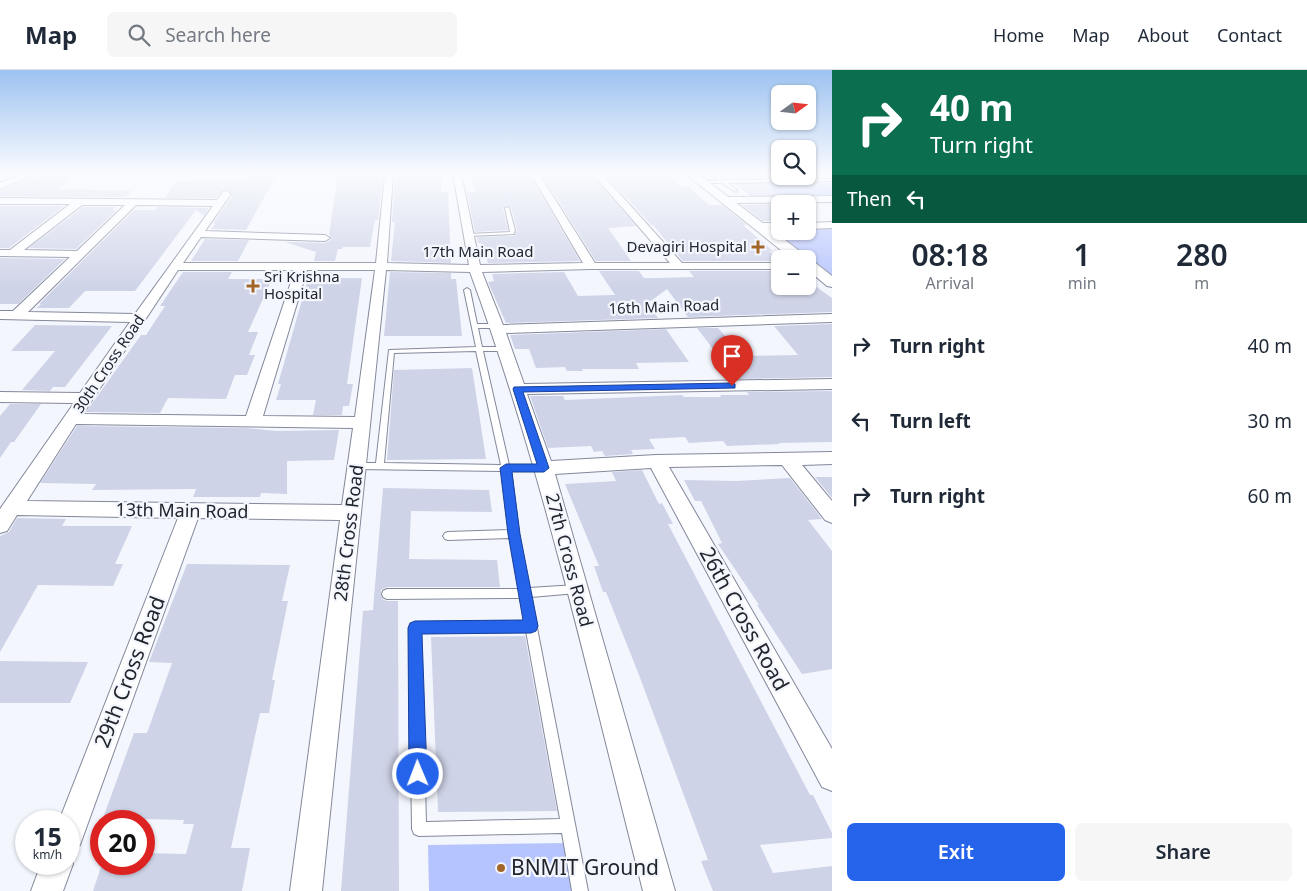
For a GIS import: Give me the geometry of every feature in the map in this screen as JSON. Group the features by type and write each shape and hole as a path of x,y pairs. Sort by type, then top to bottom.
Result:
{"street":[{"path":"13,253 66,212"},
{"path":"16,316 123,212"},
{"name":"30th Cross Road","path":"0,525 212,212"},
{"name":"28th Cross Road","path":"306,891 381,266 386,212"},
{"name":"27th Cross Road","path":"464,212 475,270 497,328 544,468 659,891"},
{"path":"558,212 591,266"},
{"path":"631,212 678,266"},
{"path":"741,212 789,250"},
{"path":"816,226 832,225"},
{"path":"760,226 771,226"},
{"path":"198,234 325,238"},
{"path":"0,253 81,254"},
{"path":"253,421 302,266"},
{"name":"17th Main Road","path":"175,267 381,266 475,270 591,266 771,266"},
{"path":"816,271 832,283"},
{"path":"0,315 139,318"},
{"name":"16th Main Road","path":"497,328 832,318"},
{"path":"518,389 832,384"},
{"path":"0,397 86,398"},
{"path":"72,419 362,423"},
{"path":"544,468 656,461 832,458"},
{"path":"788,459 832,514"},
{"name":"26th Cross Road","path":"656,461 832,777"},
{"name":"13th Main Road","path":"12,508 352,513"},
{"name":"29th Cross Road","path":"78,810 191,511"},
{"path":"47,891 53,875"}],"lane":[{"path":"468,235 512,233 513,230 508,212"},
{"path":"467,290 478,349 506,468 514,534 580,891"},
{"path":"474,326 497,328"},
{"path":"380,466 391,350 504,349"},
{"path":"356,466 544,468"},
{"path":"448,536 514,534"},
{"path":"387,594 525,593 577,590"},
{"path":"531,626 415,628 419,829 568,826"}],"shaded area":[{"path":"832,226 832,279 816,266 816,250 795,250 782,240 816,240 816,227"},
{"name":"BNMIT Ground","path":"569,843 577,891 429,891 428,845"}],"building":[{"path":"0,212 56,212 9,248 0,248"},
{"path":"76,212 115,212 76,249 29,248"},
{"path":"132,212 194,212 135,291 85,291 69,308 37,308 41,304 39,304"},
{"path":"221,212 256,212 246,230 211,229 215,224 213,223"},
{"path":"332,212 379,212 378,220 375,220 370,247 343,247 338,249 335,261 314,261 316,252 285,242 325,243 332,239 329,235"},
{"path":"393,212 449,212 451,263 391,261 395,222 392,222"},
{"path":"471,212 504,212 508,230 475,232"},
{"path":"512,212 551,212 580,261 488,263 477,237 514,236 517,230"},
{"path":"565,212 624,212 636,226 608,228 631,261 596,261"},
{"path":"640,212 731,212 772,250 769,251 771,253 771,261 683,261 653,225"},
{"path":"752,212 771,212 771,221 763,221"},
{"path":"205,239 249,240 238,261 191,261"},
{"path":"0,258 65,259 18,304 0,304"},
{"path":"599,271 639,271 644,278 653,278 694,277 689,271 771,271 771,295 816,295 816,287 832,298 832,312 688,317 667,289 648,303 658,318 506,323 488,282 494,281 492,274 564,272 578,296 615,295"},
{"path":"183,272 232,272 228,279 272,279 248,332 258,332 249,355 255,355 247,375 235,375 226,399 168,398 160,413 86,412 141,335 146,335 165,306 160,306"},
{"path":"310,272 332,272 330,278 362,278 347,384 353,384 349,406 343,406 342,415 313,415 316,400 276,400 281,384 278,384"},
{"path":"390,272 451,273 451,279 456,279 462,336 384,336"},
{"path":"832,324 832,377 736,379 697,328 718,328 743,356 798,355 774,326"},
{"path":"35,325 112,326 65,387 53,387 50,391 22,390 55,351 11,351"},
{"path":"666,329 689,362 636,363 639,369 582,369 583,371 567,371 565,367 536,368 529,349 515,349 510,335"},
{"path":"472,368 486,459 387,460 394,370"},
{"path":"832,391 832,442 727,446 723,441 689,443 685,437 649,439 655,449 631,450 633,454 605,456 602,451 594,452 591,446 548,448 530,396 563,396 565,400 682,395 684,397 721,397 720,395 749,395 747,392"},
{"path":"10,404 41,404 0,458 0,416"},
{"path":"77,426 246,428 276,431 339,430 334,460 287,461 287,494 261,493 260,497 193,497 196,489 92,490 96,484 40,483"},
{"path":"642,470 659,504 662,503 673,524 668,524 810,795 813,795 832,833 832,838 760,845 773,873 832,866 832,891 713,891 701,861 708,860 639,675 606,592 603,592 594,566 599,566 565,484 616,481 612,472"},
{"path":"815,477 832,477 832,498"},
{"path":"790,478 822,519 808,520 832,551 832,669 802,674 718,544 722,543 701,501 695,501 684,480 736,481"},
{"path":"383,488 489,490 492,512 411,511 409,559 497,560 500,587 387,587 381,590 382,599 398,601 399,891 341,891 363,611 373,610"},
{"path":"17,518 66,519 62,526 132,526 115,564 123,564 113,586 38,585 0,652 0,536 9,532"},
{"path":"187,564 290,565 282,601 288,601 272,680 275,680 269,713 260,713 231,848 250,848 242,891 93,891 98,875 155,875 155,853 186,854 194,824 183,824 184,820 155,819 155,810 106,810 134,733 147,733 172,663 149,662"},
{"path":"525,636 557,811 438,812 431,637"},
{"path":"0,661 88,662 70,703 0,703"}],"place":[{"name":"Devagiri Hospital","path":"758,247"},
{"name":"Sri Krishna Hospital","path":"253,286"},
{"name":"BNMIT Ground","path":"501,868"}],"route":[{"path":"418,774 415,628 531,626 514,534 506,468 544,468 518,389 732,386"}]}
